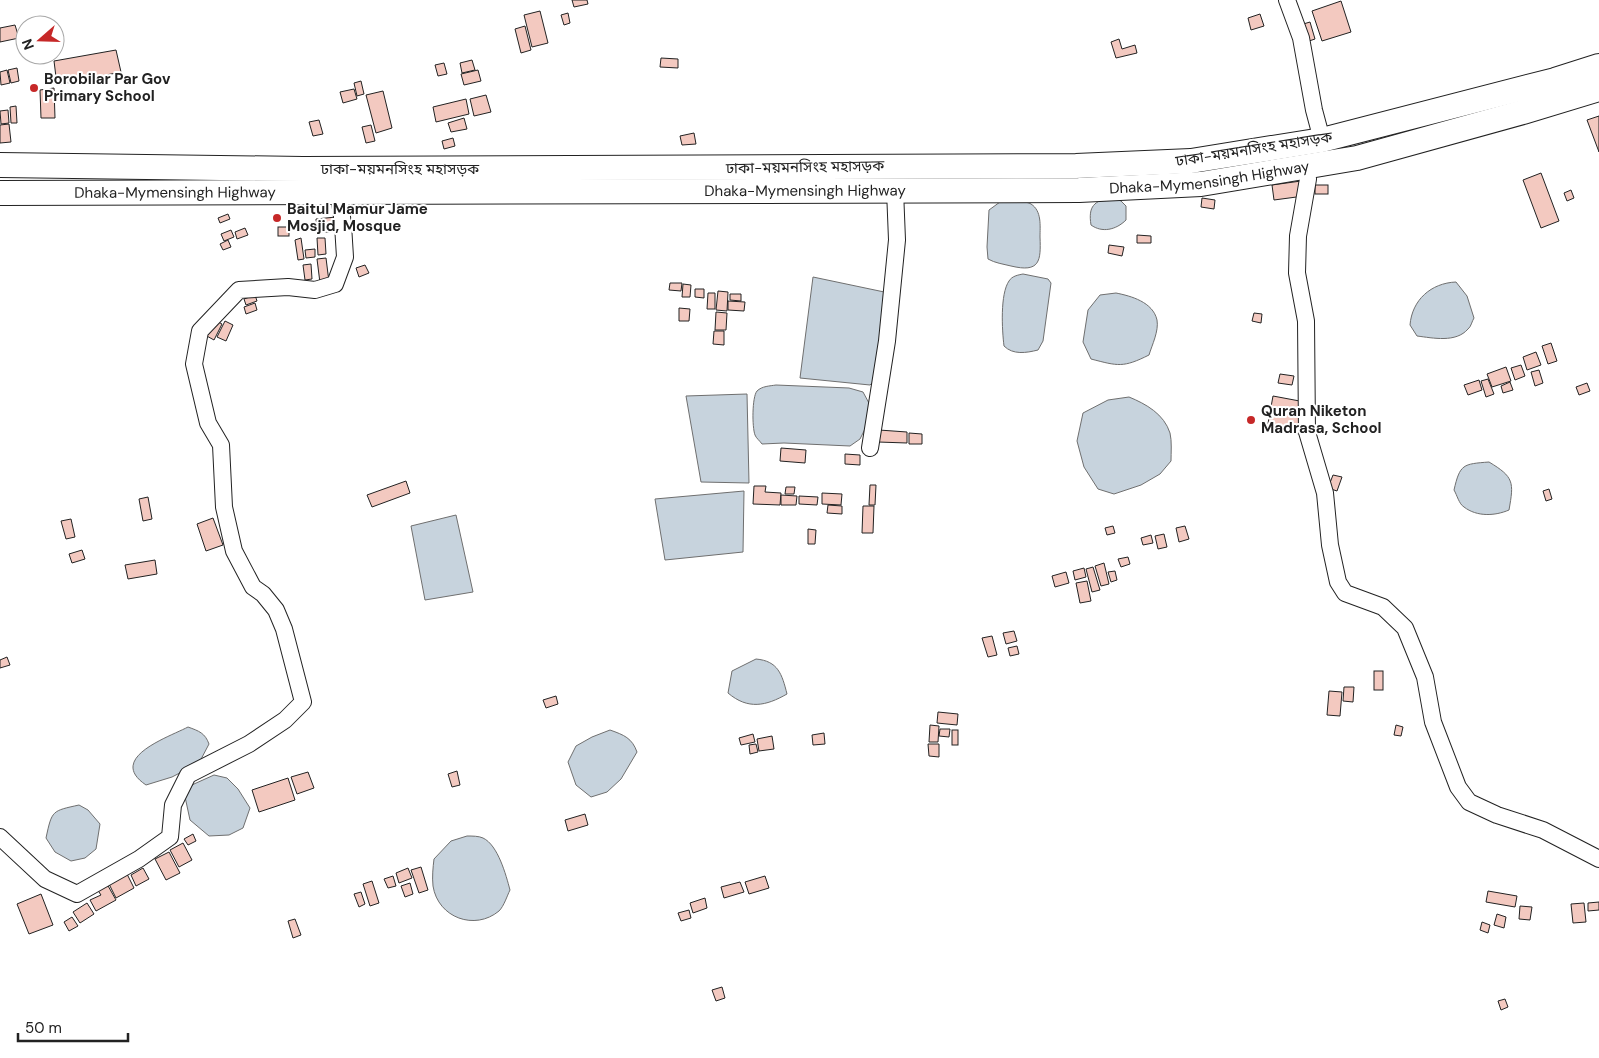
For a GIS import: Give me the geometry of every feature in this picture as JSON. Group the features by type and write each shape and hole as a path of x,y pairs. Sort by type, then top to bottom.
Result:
{"highway":[{"name":"ঢাকা-ময়মনসিংহ মহাসড়ক","path":"0,165 303,169 1076,166 1191,161 1322,140 1555,80 1599,66"},
{"name":"Dhaka-Mymensingh Highway","path":"0,193 1079,190 1201,184 1357,158 1599,89"}],"street":[{"path":"1287,0 1301,38 1314,110 1322,140"},
{"path":"1306,166 1308,180 1298,236 1297,273 1306,321 1307,432 1325,493 1330,545 1338,582 1345,593 1383,608 1405,628 1425,677 1433,722 1458,787 1469,802 1497,816 1543,830 1599,859"},
{"path":"870,448 887,341 897,240 895,190"},
{"path":"0,837 45,879 77,894 139,859 170,837 173,806 188,775 250,744 285,720 303,702 284,629 276,610 263,594 253,587 234,551 224,507 222,445 208,423 194,364 200,331 239,290 288,288 315,290 334,284 345,257 339,193"}],"shaded area":[{"path":"1112,197 1121,201 1126,206 1126,220 1118,226 1104,230 1091,225 1090,213 1094,205 1101,200"},
{"path":"1012,201 1031,204 1039,215 1039,259 1037,263 1028,268 1011,266 988,259 989,210 1000,202"},
{"path":"1023,274 1048,279 1051,283 1043,341 1038,350 1029,352 1011,351 1004,346 1002,312 1004,294 1010,279"},
{"path":"813,277 889,293 874,381 870,385 800,378"},
{"path":"1456,282 1467,296 1474,318 1470,327 1463,333 1451,338 1417,336 1410,325 1415,308 1424,294 1447,283"},
{"path":"1116,293 1135,298 1146,304 1155,314 1157,320 1156,333 1149,355 1126,364 1114,364 1091,359 1083,342 1088,310 1100,295"},
{"path":"776,385 849,388 863,392 870,405 868,423 860,439 850,446 762,444 756,436 753,426 755,394 759,389"},
{"path":"747,394 749,483 701,482 686,396"},
{"path":"1129,397 1154,410 1167,426 1171,436 1171,461 1160,474 1141,485 1114,494 1098,489 1084,467 1077,441 1083,413 1108,400"},
{"path":"1489,462 1508,476 1512,493 1509,510 1492,514 1475,513 1462,506 1459,502 1454,490 1458,475 1468,465"},
{"path":"744,491 743,552 665,560 655,499"},
{"path":"456,515 473,592 425,600 411,526"},
{"path":"756,659 769,662 778,670 787,694 772,701 750,704 728,693 732,671"},
{"path":"188,727 206,737 209,744 199,763 172,777 146,785 136,775 133,766 137,757 156,743"},
{"path":"610,730 627,738 633,743 637,752 621,779 607,792 591,797 576,785 568,762 576,746"},
{"path":"214,775 227,778 238,789 250,808 243,828 229,835 209,836 190,820 184,792 194,784"},
{"path":"79,805 88,810 100,824 96,849 85,858 71,861 55,852 46,838 50,822 55,813"},
{"path":"467,836 483,838 493,847 501,861 510,890 499,911 479,920 459,918 450,913 436,897 433,886 434,859 451,841"}],"building":[{"path":"572,0 587,0 588,4 574,7"},
{"path":"1341,1 1351,32 1322,41 1312,11"},
{"path":"540,11 548,43 532,47 524,15"},
{"path":"568,13 570,23 564,25 561,15"},
{"path":"1260,14 1264,26 1251,30 1248,18"},
{"path":"1310,22 1315,39 1306,42 1300,25"},
{"path":"15,25 15,39 0,42 0,28"},
{"path":"525,26 531,50 521,53 515,29"},
{"path":"1119,39 1122,49 1135,45 1137,53 1116,58 1111,42"},
{"path":"116,50 121,72 57,85 54,65 65,65 65,59"},
{"path":"661,58 678,59 678,68 660,67"},
{"path":"472,60 475,70 462,73 460,63"},
{"path":"444,63 447,74 438,76 435,65"},
{"path":"17,68 19,81 11,83 8,70"},
{"path":"7,70 10,83 1,85 0,72"},
{"path":"478,70 481,81 464,85 461,74"},
{"path":"361,81 364,94 357,96 354,83"},
{"path":"54,88 55,118 41,118 40,90"},
{"path":"354,89 357,99 343,103 340,92"},
{"path":"383,91 392,128 376,133 366,95"},
{"path":"486,95 491,112 474,116 470,99"},
{"path":"466,99 469,114 436,122 433,107"},
{"path":"16,106 17,123 11,123 10,107"},
{"path":"8,110 9,123 1,124 0,111"},
{"path":"1599,116 1599,152 1587,120"},
{"path":"464,118 467,129 451,132 448,123"},
{"path":"319,120 323,134 313,136 309,122"},
{"path":"9,124 11,142 0,143 0,125"},
{"path":"371,125 375,141 366,143 362,127"},
{"path":"694,133 696,144 682,145 680,136"},
{"path":"453,138 455,146 444,149 442,141"},
{"path":"1541,173 1559,221 1541,228 1523,180"},
{"path":"1301,181 1304,196 1274,200 1272,185"},
{"path":"1315,185 1328,185 1328,194 1315,194"},
{"path":"1571,190 1574,198 1567,201 1564,193"},
{"path":"1202,198 1215,200 1214,209 1201,207"},
{"path":"228,214 230,219 220,223 218,218"},
{"path":"336,217 337,231 317,233 316,219"},
{"path":"278,227 289,227 289,236 278,236"},
{"path":"245,228 248,235 237,239 235,232"},
{"path":"231,230 234,237 224,241 221,234"},
{"path":"1137,235 1151,236 1151,243 1137,243"},
{"path":"301,238 304,259 298,260 295,240"},
{"path":"317,238 325,238 326,254 318,255"},
{"path":"228,240 231,247 223,250 220,244"},
{"path":"1109,245 1124,247 1122,256 1108,253"},
{"path":"315,249 315,257 306,258 305,250"},
{"path":"326,258 329,282 320,283 317,259"},
{"path":"311,264 312,279 305,280 303,265"},
{"path":"365,265 369,273 359,277 356,268"},
{"path":"670,283 682,283 681,291 669,290"},
{"path":"683,284 691,285 690,297 682,297"},
{"path":"695,289 704,289 704,298 695,297"},
{"path":"718,291 728,292 727,311 716,310"},
{"path":"708,293 715,293 715,309 707,309"},
{"path":"730,294 741,294 741,301 730,300"},
{"path":"255,295 257,301 246,305 244,299"},
{"path":"728,301 745,302 744,311 728,310"},
{"path":"255,303 257,310 246,314 244,307"},
{"path":"679,308 690,309 689,321 679,321"},
{"path":"716,312 727,313 726,330 715,330"},
{"path":"1254,313 1262,314 1261,323 1252,321"},
{"path":"213,319 222,324 214,340 205,335"},
{"path":"225,321 233,325 226,341 217,337"},
{"path":"714,331 724,331 724,345 713,344"},
{"path":"1551,343 1557,361 1548,364 1542,346"},
{"path":"1536,352 1541,365 1527,370 1523,357"},
{"path":"1521,365 1525,376 1515,380 1511,368"},
{"path":"1506,367 1511,381 1492,387 1487,374"},
{"path":"1539,370 1543,383 1535,386 1531,372"},
{"path":"1280,374 1294,376 1292,385 1278,383"},
{"path":"1488,379 1494,394 1486,397 1481,381"},
{"path":"1479,380 1482,390 1468,395 1464,385"},
{"path":"1510,382 1513,390 1503,393 1501,386"},
{"path":"1587,383 1590,391 1579,395 1576,387"},
{"path":"1273,396 1305,402 1300,434 1267,429"},
{"path":"879,430 907,432 907,443 878,442"},
{"path":"909,433 922,434 922,444 909,444"},
{"path":"781,448 806,450 805,463 780,461"},
{"path":"845,454 860,455 860,465 845,464"},
{"path":"1333,475 1342,477 1337,491 1328,488"},
{"path":"406,481 410,493 372,507 367,495"},
{"path":"870,485 876,485 875,505 869,505"},
{"path":"754,486 766,486 765,492 781,493 780,505 753,504"},
{"path":"786,487 795,487 794,494 785,494"},
{"path":"1549,489 1552,499 1546,501 1543,491"},
{"path":"822,493 842,494 841,505 822,504"},
{"path":"781,495 797,496 796,505 781,505"},
{"path":"799,496 818,497 817,505 799,504"},
{"path":"148,497 152,519 143,521 139,499"},
{"path":"828,505 842,506 842,514 827,513"},
{"path":"863,506 874,506 873,533 862,533"},
{"path":"213,518 223,545 206,551 197,524"},
{"path":"71,519 75,537 66,539 61,521"},
{"path":"1113,526 1115,533 1107,535 1105,528"},
{"path":"1185,526 1189,539 1179,542 1176,528"},
{"path":"808,529 816,530 815,544 808,544"},
{"path":"1164,534 1167,547 1158,549 1155,536"},
{"path":"1151,535 1153,543 1143,545 1141,538"},
{"path":"82,550 85,559 72,563 69,554"},
{"path":"1128,557 1130,564 1121,567 1118,559"},
{"path":"155,560 157,574 128,579 125,565"},
{"path":"1104,563 1109,584 1101,586 1095,566"},
{"path":"1093,567 1100,590 1092,592 1086,569"},
{"path":"1084,568 1086,577 1075,580 1073,571"},
{"path":"1115,571 1117,580 1111,582 1108,572"},
{"path":"1066,572 1069,583 1055,587 1052,576"},
{"path":"1087,581 1091,601 1080,603 1076,583"},
{"path":"1014,631 1017,641 1006,644 1003,633"},
{"path":"992,636 997,655 988,657 982,638"},
{"path":"1017,646 1019,654 1010,656 1008,648"},
{"path":"7,657 10,665 0,668 0,660"},
{"path":"1374,671 1383,671 1383,690 1374,690"},
{"path":"1344,687 1354,687 1353,702 1343,701"},
{"path":"1329,691 1342,692 1340,716 1327,715"},
{"path":"556,696 558,704 546,708 543,700"},
{"path":"938,712 958,714 957,725 937,723"},
{"path":"930,725 939,726 938,742 929,742"},
{"path":"1396,725 1403,727 1401,736 1394,735"},
{"path":"940,729 950,729 949,737 939,736"},
{"path":"952,730 958,730 958,745 952,745"},
{"path":"824,733 825,744 813,745 812,735"},
{"path":"753,734 755,742 741,745 739,738"},
{"path":"772,736 774,749 759,751 757,739"},
{"path":"756,744 758,752 750,754 749,745"},
{"path":"928,744 939,744 939,757 929,756"},
{"path":"457,771 460,785 452,787 448,774"},
{"path":"308,772 314,788 297,794 291,777"},
{"path":"288,778 295,800 259,812 252,790"},
{"path":"585,814 588,825 568,831 565,820"},
{"path":"193,834 196,841 188,845 184,839"},
{"path":"183,843 192,860 179,867 170,850"},
{"path":"169,852 180,873 166,880 155,859"},
{"path":"421,867 428,890 419,893 411,870"},
{"path":"143,868 149,879 136,886 131,875"},
{"path":"408,868 412,878 399,883 396,873"},
{"path":"127,874 134,888 116,898 109,884"},
{"path":"393,876 396,886 388,888 384,879"},
{"path":"765,876 769,888 749,894 745,882"},
{"path":"372,881 379,903 370,906 363,884"},
{"path":"740,882 744,892 724,898 721,887"},
{"path":"410,883 413,894 405,897 401,886"},
{"path":"107,884 116,900 96,911 90,900 101,895 97,889"},
{"path":"1488,891 1517,896 1515,907 1486,902"},
{"path":"361,892 365,904 359,907 354,894"},
{"path":"41,894 53,925 29,934 17,904"},
{"path":"705,898 707,908 693,913 690,903"},
{"path":"1599,902 1599,910 1588,911 1588,903"},
{"path":"87,903 94,914 80,923 73,912"},
{"path":"1584,903 1586,922 1573,923 1571,904"},
{"path":"1520,906 1532,907 1530,920 1519,919"},
{"path":"689,910 691,918 681,921 678,913"},
{"path":"1497,914 1506,917 1504,928 1494,925"},
{"path":"72,917 78,926 69,931 64,922"},
{"path":"295,919 301,935 293,938 288,921"},
{"path":"1482,922 1490,925 1488,933 1480,930"},
{"path":"722,987 725,998 716,1001 712,990"},
{"path":"1505,999 1508,1007 1501,1010 1498,1001"}],"place":[{"name":"Borobilar Par Gov Primary School","path":"34,88"},
{"name":"Baitul Mamur Jame Mosjid, Mosque","path":"277,218"},
{"name":"Quran Niketon Madrasa, School","path":"1251,420"}]}
